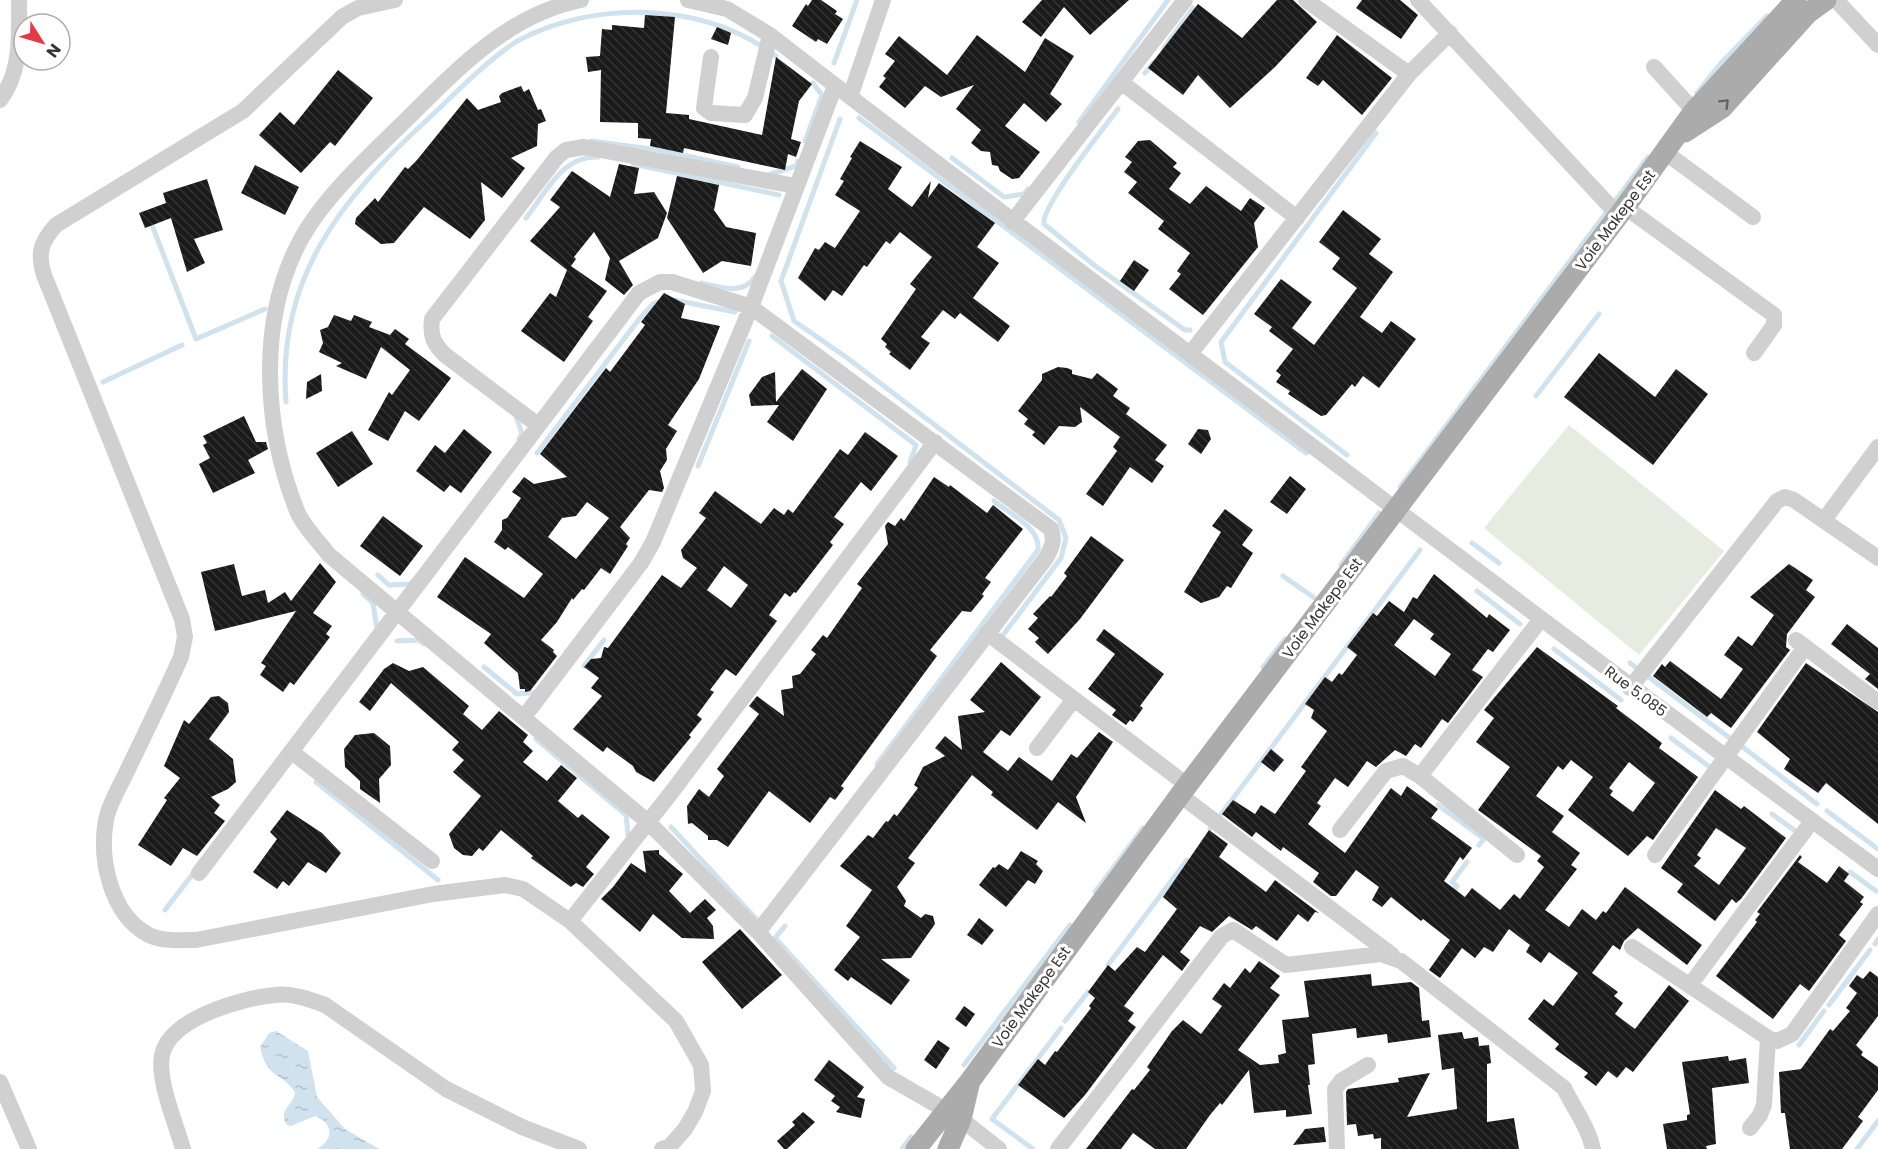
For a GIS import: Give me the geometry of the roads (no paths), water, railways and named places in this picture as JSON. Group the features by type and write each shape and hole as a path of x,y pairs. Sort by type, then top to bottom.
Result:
{"main road":[{"name":"Voie Makepe Est","path":"948,1149 953,1114 970,1081 1184,790 1622,212 1694,111 1800,4 1826,0"},
{"name":"Voie Makepe Est","path":"1671,145 1722,108 1800,4"},
{"name":"Voie Makepe Est","path":"916,1149 953,1114"}],"street":[{"path":"0,100 13,79 19,58 20,0"},
{"path":"395,0 358,8 342,17 243,111 56,225 43,239 39,258 44,275 182,620 185,637 181,657 106,817 103,848 108,878 119,904 132,923 148,935 168,940 196,940 434,894 505,885 523,889 570,921 676,1021 701,1065 702,1091 695,1112 685,1129 670,1146 663,1149"},
{"path":"581,0 561,2 526,18 456,70 323,207 300,241 285,276 272,333 271,384 274,433 298,513 329,555 648,822 758,932 888,1077 953,1114 999,1149"},
{"name":"Rue 5.085","path":"688,0 727,9 770,35 1012,222 1630,688 1878,869"},
{"path":"850,97 883,0"},
{"path":"1012,222 1185,0"},
{"path":"1306,0 1409,74"},
{"path":"1418,0 1622,212 1774,315 1774,325 1754,353"},
{"path":"1836,0 1878,45"},
{"path":"1190,354 1409,74 1450,33"},
{"path":"711,57 704,108 711,113 745,115 755,98 770,35"},
{"path":"1654,67 1694,111"},
{"path":"1121,82 1297,218"},
{"path":"524,717 642,563 653,542 751,307 835,86"},
{"path":"1671,145 1754,217"},
{"path":"538,425 445,355 435,345 431,334 432,319 557,157 566,150 584,147 796,186"},
{"path":"199,873 639,293 648,286 672,282 751,307 1051,529 1054,537 1053,545 1046,558 758,932"},
{"path":"570,921 648,822 935,441"},
{"path":"1824,520 1878,447"},
{"path":"1630,688 1777,501 1785,497 1794,500 1878,558"},
{"path":"1419,776 1541,619"},
{"path":"987,633 1074,699 1184,790 1392,955 1564,1088 1577,1114 1588,1127 1593,1149"},
{"path":"1655,855 1725,757 1800,643 1878,702"},
{"path":"1037,748 1074,699"},
{"path":"292,752 432,861"},
{"path":"1340,830 1386,771 1403,766 1419,776 1517,855"},
{"path":"1690,985 1812,821"},
{"path":"1632,947 1768,1038 1777,1041 1792,1034 1878,914"},
{"path":"1058,1149 1228,931 1239,932 1286,965 1381,954 1392,955"},
{"path":"183,1149 161,1071 162,1053 171,1037 186,1024 204,1015 276,995 309,999 325,1005 446,1089 522,1127 579,1149"},
{"path":"1750,1128 1764,1105 1768,1038"},
{"path":"1336,1149 1335,1089 1341,1081 1368,1065"},
{"path":"0,1082 29,1149"}],"water":[{"path":"276,1031 308,1051 317,1097 345,1129 379,1149 317,1149 327,1141 330,1132 326,1123 315,1116 291,1126 287,1125 284,1115 295,1092 266,1065 260,1047 269,1033"}],"waterway":[{"path":"834,63 857,0"},
{"path":"1079,122 1168,0"},
{"path":"1164,48 1193,8"},
{"path":"286,402 286,357 292,317 304,279 321,244 368,179 482,68 517,41 580,18 614,13 648,12 682,16 715,25 747,38 776,56"},
{"path":"1697,93 1721,63 1767,16"},
{"path":"1145,73 1153,63"},
{"path":"805,141 822,95 813,83"},
{"path":"1118,109 1062,185 1052,201 1044,224 1094,265 1185,330 1190,330"},
{"path":"859,118 1306,453"},
{"path":"840,119 781,281 794,321 846,357 1059,520 1066,538 1061,558 1000,639"},
{"path":"1347,455 1225,362 1221,342 1376,133"},
{"path":"591,141 659,150 738,167"},
{"path":"526,218 548,187 565,169 574,162 598,157"},
{"path":"1400,487 1648,157"},
{"path":"952,158 1004,197 1024,194 1028,189"},
{"path":"771,174 796,166 798,161"},
{"path":"633,164 779,195"},
{"path":"152,225 196,339 265,309"},
{"path":"701,283 730,289 744,287 755,277"},
{"path":"537,453 640,318 653,304 662,300"},
{"path":"674,300 735,312"},
{"path":"1536,396 1599,314"},
{"path":"772,336 916,445 910,462"},
{"path":"698,466 749,341"},
{"path":"103,382 182,345"},
{"path":"516,416 522,434 519,439"},
{"path":"877,764 1038,550 1038,542 1029,528 994,501"},
{"path":"1341,565 1379,513"},
{"path":"1472,543 1499,563"},
{"path":"1210,829 1420,550"},
{"path":"378,575 389,585 410,584 413,581"},
{"path":"1283,576 1316,599"},
{"path":"1477,591 1520,624"},
{"path":"363,594 373,603 377,629"},
{"path":"1263,667 1285,639"},
{"path":"397,641 419,640 424,644"},
{"path":"584,666 604,640"},
{"path":"1554,649 1621,700"},
{"path":"1630,663 1731,739"},
{"path":"484,667 517,694 539,692"},
{"path":"1671,738 1711,768"},
{"path":"536,739 626,815 628,835"},
{"path":"1740,745 1817,804"},
{"path":"316,782 438,880"},
{"path":"1438,805 1484,839 1479,845"},
{"path":"1827,811 1878,849"},
{"path":"1772,814 1794,830"},
{"path":"671,827 758,921 762,918"},
{"path":"1095,892 1143,828"},
{"path":"1108,965 1187,860"},
{"path":"1452,893 1457,886 1452,882 1467,862"},
{"path":"165,910 195,871"},
{"path":"1850,872 1876,891"},
{"path":"964,1065 1070,925"},
{"path":"785,926 775,938 894,1068"},
{"path":"1875,944 1878,939"},
{"path":"1829,1005 1870,950"},
{"path":"1065,1021 1088,992"},
{"path":"1799,1045 1824,1011"},
{"path":"1033,1149 992,1119 1061,1028"},
{"path":"1857,1149 1878,1121"},
{"path":"902,1149 911,1137"}]}
